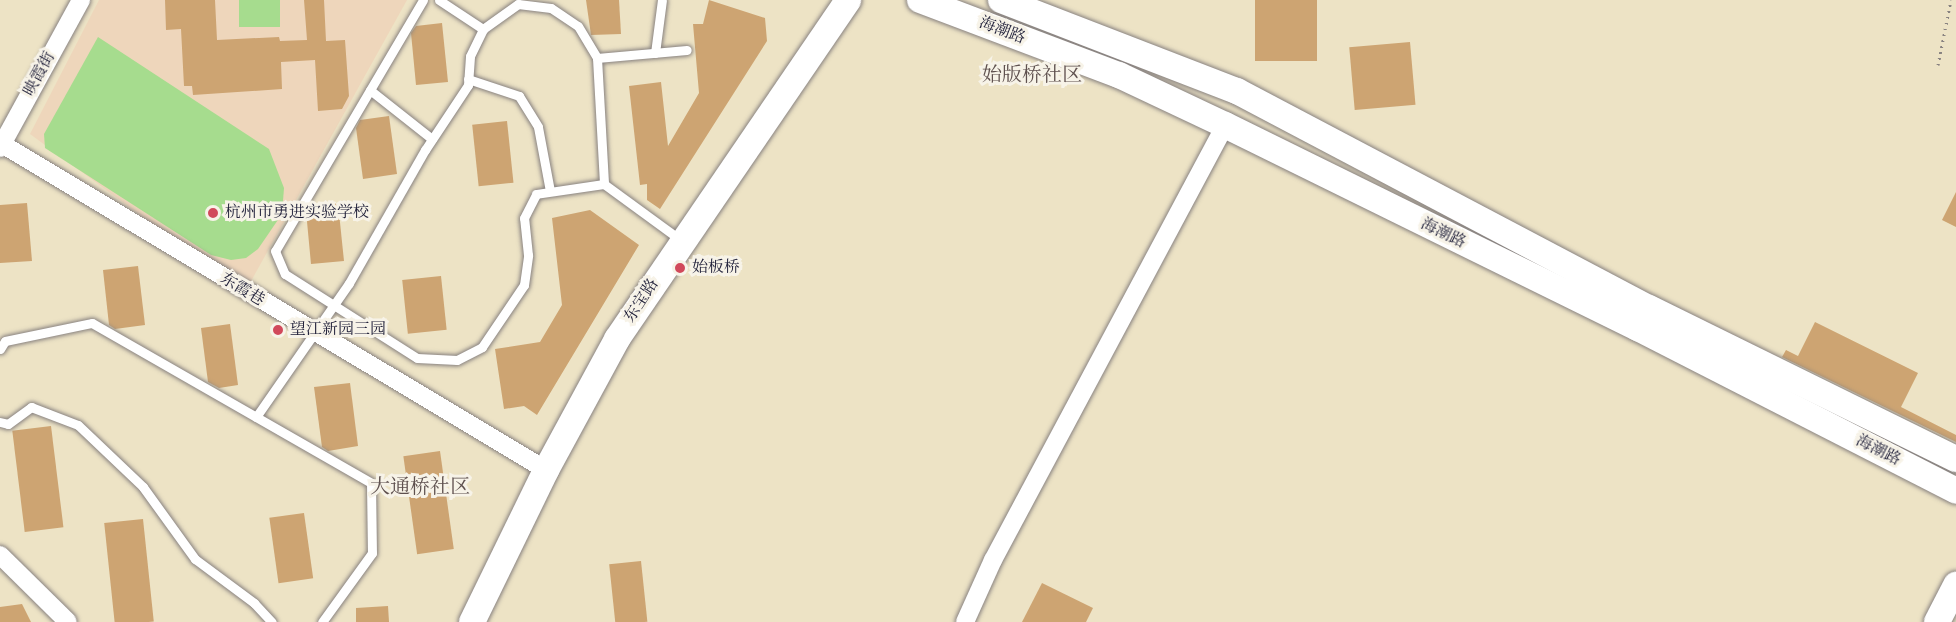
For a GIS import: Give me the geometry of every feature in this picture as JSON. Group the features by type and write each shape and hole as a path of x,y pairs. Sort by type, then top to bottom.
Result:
{"main road":[{"name":"东宝路","path":"472,622 546,470 617,339 848,0"},
{"name":"海潮路","path":"920,0 1119,75 1225,125 1638,328 1956,491"},
{"name":"海潮路","path":"1001,0 1237,91 1648,308 1956,459"},
{"path":"1937,622 1956,585"}],"street":[{"name":"映霞街","path":"1,145 81,0"},
{"path":"965,622 993,560 1225,125"},
{"name":"东霞巷","path":"1,145 546,470"},
{"path":"0,555 68,622"}],"lane":[{"path":"423,0 275,251 285,274 417,358 457,360 482,347 524,285 528,255 524,218 536,194 604,184 682,241"},
{"path":"439,0 483,28"},
{"path":"655,53 662,0"},
{"path":"256,417 335,304 432,139 468,85 470,56 483,28 518,4 551,8 578,26 597,58 604,184"},
{"path":"597,58 687,50"},
{"path":"468,79 519,96 538,127 550,191"},
{"path":"370,90 432,139"},
{"path":"0,349 4,341 92,323 371,483 372,553 322,622"},
{"path":"0,422 8,424 31,407 78,425 143,487 195,559 254,603 272,622"}],"path":[{"path":"1938,65 1951,0"}],"shaded area":[{"name":"杭州市勇进实验学校","path":"99,0 407,0 245,292 30,134"}],"green space":[{"path":"239,0 280,0 280,27 239,27"},
{"path":"98,37 269,149 284,188 282,214 258,249 246,258 231,260 211,255 45,148 44,134"}],"building":[{"path":"165,0 215,0 217,40 279,37 280,41 307,40 304,0 324,0 326,41 345,40 349,96 342,109 318,111 315,60 281,62 282,89 193,95 192,86 184,86 181,29 166,30"},
{"path":"586,0 619,0 621,34 591,35"},
{"path":"709,0 765,18 767,41 660,209 647,200 647,184 640,185 629,86 661,82 668,146 699,93 693,24 703,24"},
{"path":"1255,0 1317,0 1317,61 1255,61"},
{"path":"442,23 448,82 416,85 411,33 416,26"},
{"path":"1410,42 1415,105 1355,110 1349,47"},
{"path":"389,116 397,174 363,179 356,128 360,120"},
{"path":"507,121 513,183 479,186 472,125"},
{"path":"1956,192 1956,227 1942,220"},
{"path":"27,203 32,261 0,263 0,205"},
{"path":"338,203 344,261 311,264 306,211 309,206"},
{"path":"590,210 639,245 537,415 524,406 504,409 495,349 540,342 562,305 552,218"},
{"path":"138,266 145,325 115,329 109,325 103,270"},
{"path":"441,276 447,330 408,334 402,280"},
{"path":"1815,322 1918,373 1901,407 1956,435 1956,442 1782,357 1786,350 1798,356"},
{"path":"230,324 238,385 219,388 208,382 201,328"},
{"path":"350,383 358,446 328,451 322,447 314,387"},
{"path":"51,426 63,527 25,532 12,431"},
{"path":"440,451 454,549 417,554 403,456"},
{"path":"304,513 313,578 279,583 269,518"},
{"path":"143,519 154,621 115,622 104,523"},
{"path":"641,561 647,622 615,622 609,564"},
{"path":"1042,583 1093,608 1086,622 1022,622"},
{"path":"22,604 31,622 0,622 0,607"},
{"path":"388,606 389,622 356,622 356,608"}],"place":[{"name":"杭州市勇进实验学校","path":"213,213"},
{"name":"始板桥","path":"680,268"},
{"name":"望江新园三园","path":"278,330"}],"district":[{"name":"始版桥社区","path":"1032,76"},
{"name":"大通桥社区","path":"420,488"}]}
